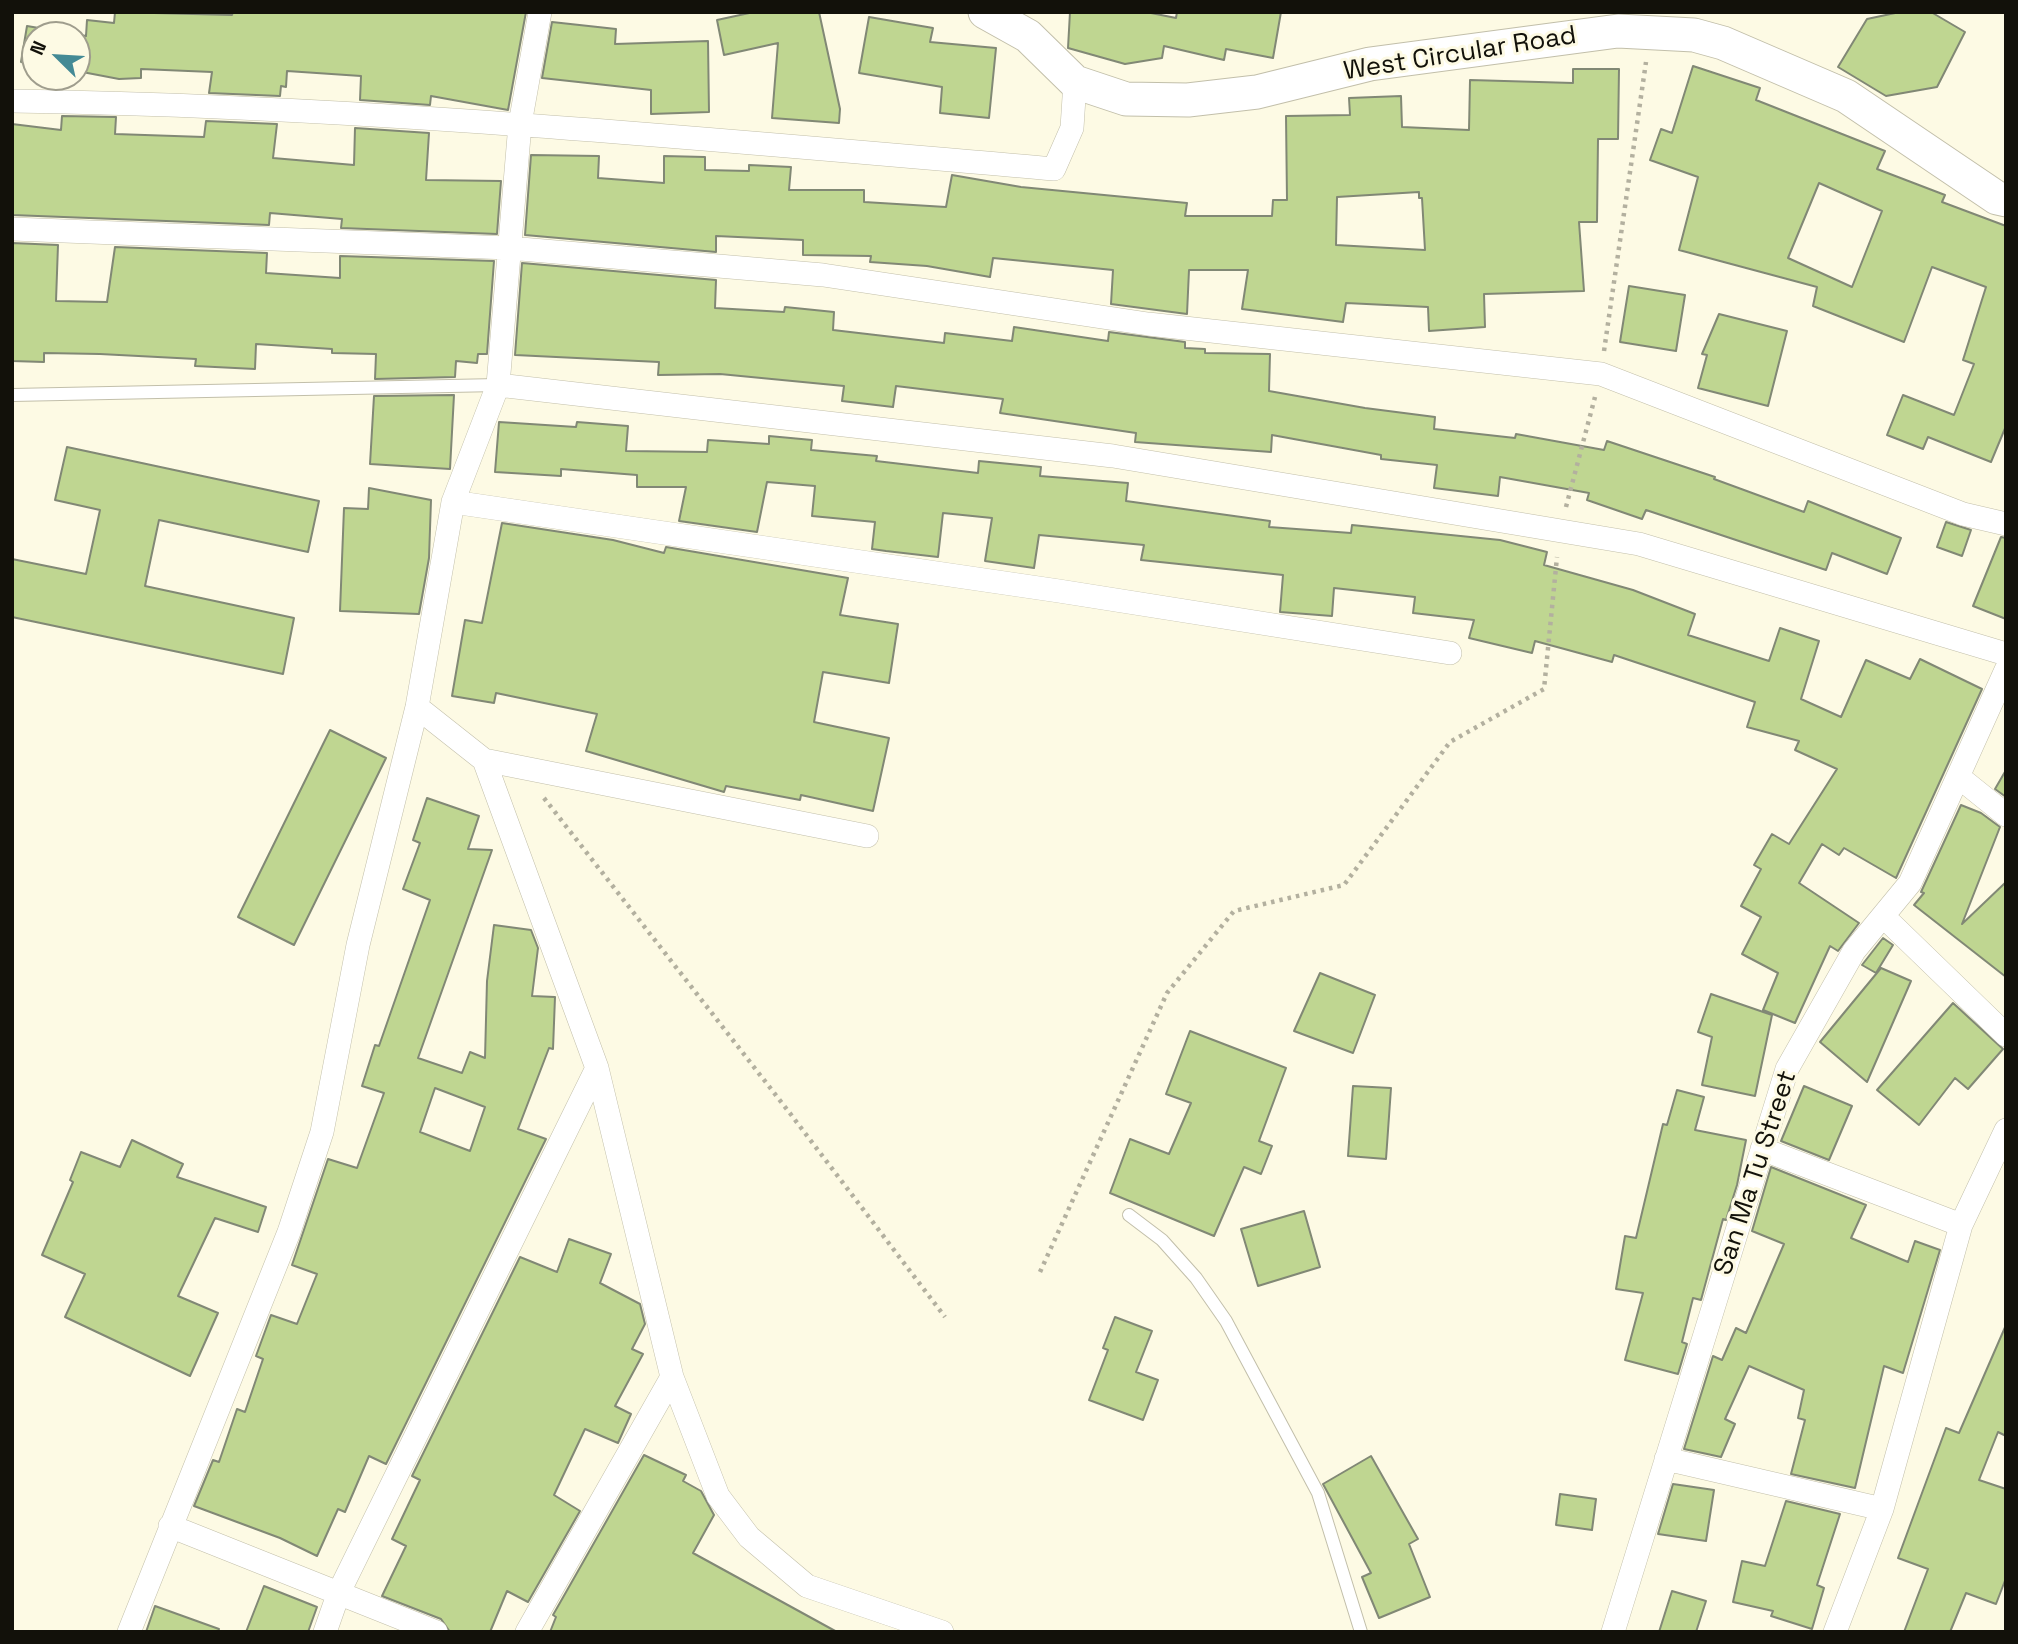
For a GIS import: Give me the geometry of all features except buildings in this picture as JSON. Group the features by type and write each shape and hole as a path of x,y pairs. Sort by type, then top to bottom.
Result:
{"street":[{"path":"129,1632 289,1232 322,1132 358,945 416,707 453,502 498,385 520,124 540,12"},
{"name":"West Circular Road","path":"985,12 1028,36 1076,82 1126,99 1188,100 1257,92 1370,64 1556,38 1650,30 1694,35 1723,43 1846,96 1997,198 2006,200"},
{"path":"12,101 193,104 520,124 1054,169 1072,128 1076,82"},
{"path":"12,229 509,248 823,275 1148,324 1601,374 1964,514 2006,524"},
{"path":"498,385 1114,456 1639,544 2006,654"},
{"path":"453,502 1045,589 1450,653"},
{"name":"San Ma Tu Street","path":"1613,1632 1787,1069 1854,951 1910,883 1960,778 2006,670"},
{"path":"416,707 484,760 867,836"},
{"path":"484,760 597,1068 672,1377 718,1496 749,1537 807,1586 942,1632"},
{"path":"1960,778 2006,816"},
{"path":"1883,916 2006,1035"},
{"path":"325,1632 339,1592 597,1068"},
{"path":"1835,1632 1882,1509 1961,1224 2006,1130"},
{"path":"1762,1149 1961,1224"},
{"path":"527,1632 672,1377"},
{"path":"1666,1460 1882,1509"},
{"path":"170,1526 436,1632"}],"lane":[{"path":"12,395 498,385"},
{"path":"1129,1214 1162,1240 1196,1278 1226,1321 1318,1493 1361,1632"}],"path":[{"path":"1040,1272 1167,993 1234,911 1344,885 1450,742 1545,689 1559,531 1601,374 1650,30"},
{"path":"520,767 789,1112 926,1297 945,1317"}]}
